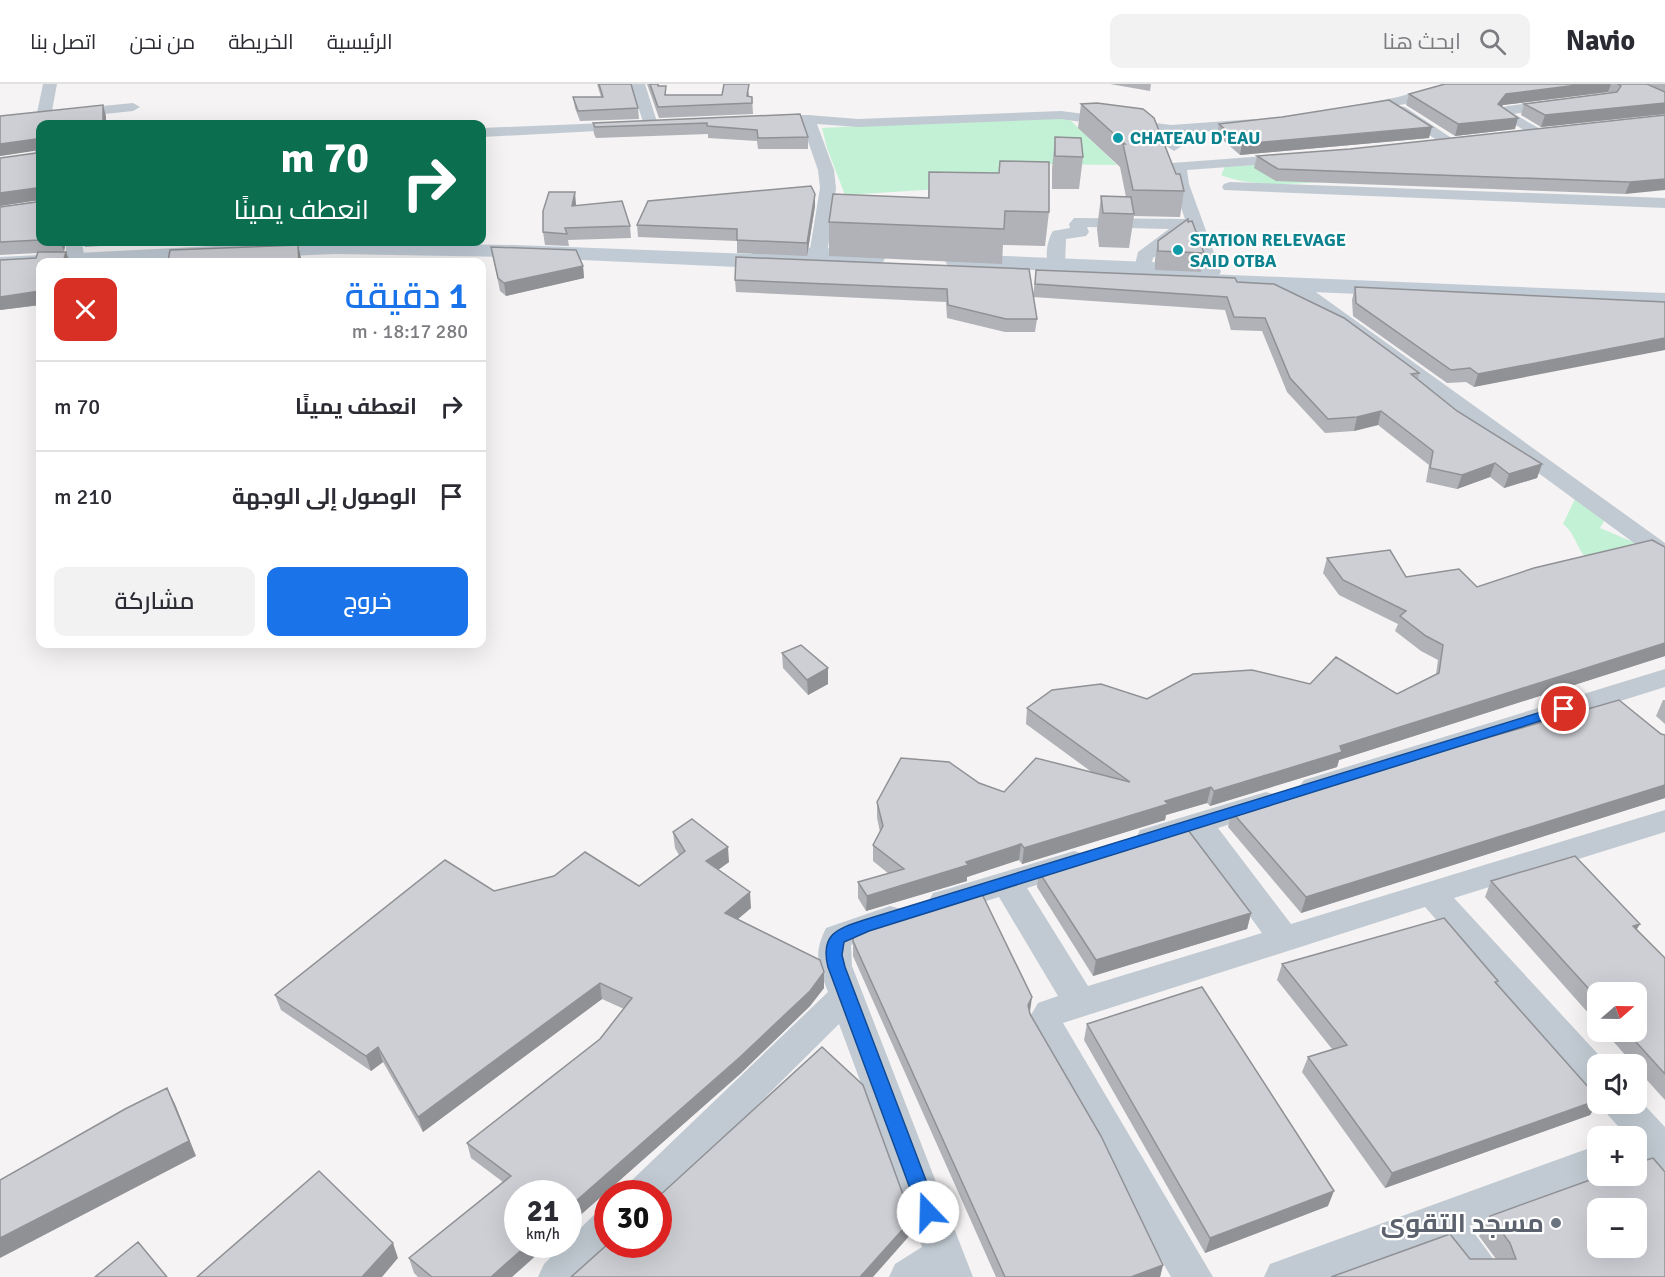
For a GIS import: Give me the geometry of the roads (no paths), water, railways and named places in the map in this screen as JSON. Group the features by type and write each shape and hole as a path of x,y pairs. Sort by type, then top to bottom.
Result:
{"main road":[{"path":"130,258 253,250 423,248 895,262 818,255 486,243"},
{"path":"41,258 74,248 150,246"},
{"path":"28,262 36,260"},
{"path":"0,264 36,262"},
{"path":"1665,290 1056,265 936,264 1292,284 1665,300"}],"street":[{"path":"44,116 50,84"},
{"path":"486,133 656,125 638,84"},
{"path":"1340,112 1389,103 1459,84"},
{"path":"1539,134 1504,114 1508,110 1575,102"},
{"path":"1389,103 1457,143 1428,146"},
{"path":"0,121 133,107"},
{"path":"752,120 808,119 858,123 1061,115 1171,130 1271,121"},
{"path":"808,119 826,170 828,188 818,255"},
{"path":"1171,130 1191,224 1212,272"},
{"path":"1517,136 1560,132"},
{"path":"1178,166 1305,158"},
{"path":"1230,187 1665,203"},
{"path":"1056,265 1057,238 1059,235 1080,232 1080,222 1191,224"},
{"path":"1143,269 1144,256 1191,224"},
{"path":"1292,284 1665,554"},
{"path":"909,1277 949,1266 846,996 833,955 834,944 838,937 864,926 1665,678"},
{"path":"1609,695 1633,715"},
{"path":"1193,1277 1047,1028 1045,1020 1050,1013 1665,821"},
{"path":"1198,823 1284,939"},
{"path":"1007,883 1080,1002"},
{"path":"1431,894 1587,1066"},
{"path":"657,1180 846,996"},
{"path":"1630,1114 1655,1144"},
{"path":"1284,1277 1587,1165"},
{"path":"1441,1219 1483,1277"},
{"path":"558,1277 594,1242"}],"place":[{"name":"CHATEAU D'EAU","path":"1118,138"},
{"name":"STATION RELEVAGE SAID OTBA","path":"1178,250"},
{"name":"مسجد التقوى","path":"1556,1223"}]}
